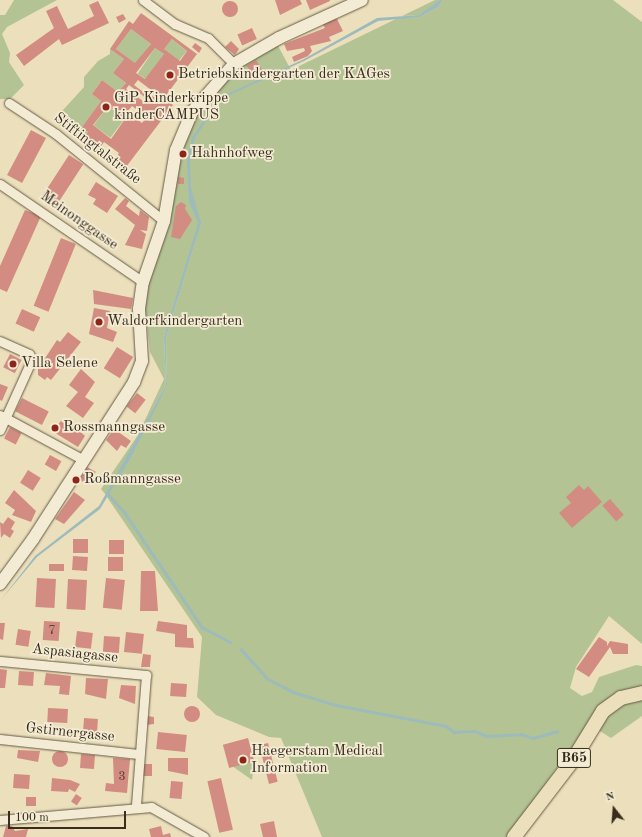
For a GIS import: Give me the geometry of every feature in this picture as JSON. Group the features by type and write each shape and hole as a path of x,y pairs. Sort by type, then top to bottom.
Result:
{"main road":[{"name":"B65","path":"514,837 573,760 603,711 621,698 642,693"}],"street":[{"path":"143,0 175,24 208,38 234,64"},
{"path":"0,584 33,539 82,459 134,382 142,361 139,309 143,282 164,221 176,150 192,112 234,64 279,38 362,0"},
{"name":"Stiftingtalstraße","path":"9,103 56,134 164,221"},
{"name":"Meinonggasse","path":"0,184 143,282"},
{"path":"0,341 29,354 32,359 3,416 0,430"},
{"path":"3,416 82,459"},
{"name":"Aspasiagasse","path":"0,661 146,675 138,754"},
{"name":"Gstirnergasse","path":"0,739 138,754"},
{"path":"136,806 138,754"},
{"path":"0,820 136,806 151,807 204,837"}],"green space":[{"path":"14,0 57,0 7,27 2,34 10,53 9,62 24,85 10,99 0,99 0,15 5,15"},
{"path":"435,0 440,0 436,6 419,15 402,16"},
{"path":"443,0 613,0 642,22 642,644 609,616 576,667 570,688 582,696 592,692 599,677 636,665 642,666 642,691 600,709 507,837 322,837 281,738 269,737 216,715 197,697 202,637 107,497 167,386 166,338 196,239 164,337 166,385 106,495 101,489 138,435 164,379 150,352 144,298 171,219 164,214 192,112 234,64 277,44 291,70 398,18 420,17 438,7"},
{"path":"131,29 151,44 136,64 116,49"},
{"path":"172,39 187,51 179,61 164,49"},
{"path":"155,48 164,54 147,80 138,74"},
{"path":"110,49 124,59 113,73 126,83 118,92 102,80 92,94 101,101 82,127 88,132 82,140 53,121 84,87 84,77 98,61 110,54"},
{"path":"108,106 125,119 110,138 94,125"},
{"path":"642,698 642,716 611,738 595,728 612,708"},
{"path":"254,761 252,780 232,766"}],"water":[{"path":"440,0 443,0 438,7 420,17 378,21 304,61 221,99 195,138 190,161 191,188 201,223 166,338 167,386 130,459 100,509 37,557 0,601 35,556 99,506 166,385 164,337 198,223 189,201 187,161 192,137 220,97 302,60 377,18 419,15"}],"building":[{"path":"275,0 300,0 302,4 280,15"},
{"path":"306,0 330,0 330,1 310,10"},
{"path":"98,1 109,23 62,45 59,39 24,66 16,55 54,28 46,11 57,6 68,29 94,16 89,5"},
{"path":"230,1 236,3 238,9 236,15 230,17 224,15 222,9 224,3"},
{"path":"141,13 197,54 164,98 173,105 123,171 82,140 88,132 82,127 101,101 92,94 102,80 118,92 126,83 113,73 124,59 110,49 129,21 133,24","holes":["131,29 151,44 135,63 116,49","172,39 187,51 180,61 164,49","155,48 164,54 145,79 136,73","138,80 155,93 151,98 134,85","129,85 146,98 143,101 126,89","108,106 125,119 111,139 93,125","132,106 147,117 142,123 127,112","104,142 119,153 114,160 99,149"]},
{"path":"123,14 126,19 119,23 116,17"},
{"path":"336,17 343,31 329,37 331,41 310,46 312,51 308,56 294,62 292,57 305,51 304,48 287,51 284,44 325,28 322,23"},
{"path":"252,28 257,39 242,45 237,35"},
{"path":"231,41 239,49 235,55 225,47"},
{"path":"195,43 202,48 199,53 192,47"},
{"path":"256,60 263,71 254,77 247,66"},
{"path":"31,130 46,138 22,183 7,175"},
{"path":"69,155 83,164 55,208 41,199"},
{"path":"178,177 184,178 184,184 178,184"},
{"path":"96,182 118,196 107,213 93,204 96,199 88,195"},
{"path":"125,198 129,201 126,206 139,216 140,210 149,217 147,231 140,230 146,234 142,249 125,245 135,225 115,209"},
{"path":"181,202 186,205 185,209 192,220 180,239 171,237 176,206"},
{"path":"25,210 41,216 7,292 0,289 0,266"},
{"path":"61,238 76,244 48,312 34,306"},
{"path":"93,290 133,298 131,309 94,304"},
{"path":"94,308 110,311 107,328 117,332 113,342 89,334"},
{"path":"22,309 40,317 34,332 15,324"},
{"path":"68,332 81,342 51,380 47,377 45,380 38,375 38,369 57,340 60,342"},
{"path":"117,347 133,357 120,378 104,368"},
{"name":"Villa Selene","path":"10,354 22,360 15,373 3,367"},
{"path":"81,369 95,382 85,397 94,403 83,418 66,406 78,392 69,385"},
{"path":"0,384 8,387 2,401 0,400"},
{"path":"137,393 146,400 135,413 127,406"},
{"path":"22,398 49,412 42,425 15,411"},
{"path":"61,421 69,426 71,423 85,436 78,447 52,431"},
{"path":"10,427 22,433 16,444 4,439"},
{"path":"114,429 131,441 126,448 121,445 117,451 106,440"},
{"path":"50,455 61,461 56,471 45,465"},
{"path":"87,467 96,472 88,485 80,480"},
{"path":"28,470 41,478 33,491 20,483"},
{"path":"579,485 584,490 588,486 602,502 572,528 559,513 571,503 566,497"},
{"path":"14,490 36,511 31,522 12,515 15,510 5,503"},
{"path":"74,492 85,500 64,524 55,519"},
{"path":"610,499 624,515 616,521 602,506"},
{"path":"8,517 15,522 11,529 14,531 10,538 4,534 1,538 0,522 3,524"},
{"path":"73,539 88,539 88,553 73,553"},
{"path":"109,540 124,540 124,554 109,554"},
{"path":"73,556 88,557 87,571 72,570"},
{"path":"108,557 123,557 123,571 108,571"},
{"path":"49,564 64,564 64,571 49,571"},
{"path":"141,571 155,571 158,611 140,611"},
{"path":"37,578 56,579 54,608 35,607"},
{"path":"106,578 125,580 122,610 103,608"},
{"path":"68,579 87,580 85,610 66,609"},
{"path":"44,621 60,622 59,641 43,640"},
{"path":"158,621 187,625 187,638 193,638 194,648 175,647 175,634 156,631"},
{"path":"0,623 5,623 3,640 0,639"},
{"path":"18,629 31,631 28,647 15,645"},
{"path":"77,631 93,633 91,649 75,647"},
{"path":"126,632 144,634 142,654 124,652"},
{"path":"104,636 120,637 119,653 103,652"},
{"path":"599,637 607,642 607,646 610,641 628,644 628,654 613,654 610,647 589,677 576,669"},
{"path":"143,654 151,655 150,667 141,667"},
{"path":"0,669 7,670 5,688 0,688"},
{"path":"19,671 34,672 33,686 18,685"},
{"path":"46,673 71,676 69,695 59,694 60,686 44,685"},
{"path":"86,678 108,679 106,699 85,694"},
{"path":"171,683 187,684 186,697 170,696"},
{"path":"121,685 136,686 135,704 119,698"},
{"path":"192,706 198,708 200,714 198,720 192,722 186,720 184,714 186,708"},
{"path":"48,708 68,709 67,723 47,722"},
{"path":"147,716 154,717 154,724 146,725"},
{"path":"84,718 98,719 97,734 83,733"},
{"path":"158,732 187,735 185,752 156,749"},
{"path":"248,738 254,761 229,768 223,745"},
{"path":"268,743 278,782 269,784 259,745"},
{"path":"18,750 40,751 38,762 17,758"},
{"path":"60,751 67,756 68,759 63,766 60,767 53,762 52,759 57,752"},
{"path":"81,754 95,755 94,769 80,768"},
{"path":"113,758 130,759 127,793 105,791 106,783 114,784"},
{"path":"168,758 188,758 188,775 168,771"},
{"path":"142,764 152,764 152,776 142,776"},
{"path":"14,774 30,775 29,789 13,788"},
{"path":"52,778 70,780 80,784 75,792 69,789 68,792 51,791"},
{"path":"221,778 233,830 219,833 207,781"},
{"path":"171,781 183,782 181,799 170,798"},
{"path":"76,794 82,798 77,805 71,801"},
{"path":"26,797 36,797 36,806 26,806"},
{"path":"274,821 277,837 263,837 260,824"},
{"path":"6,826 12,826 15,831 28,829 26,837 3,837"},
{"path":"161,826 163,835 170,833 171,837 151,837 149,829"}],"waterway":[{"path":"108,494 125,513 202,627 230,642"},
{"path":"241,649 268,679 293,692 336,705 446,726 454,732 475,731 487,736 521,734 533,738 557,731"}],"place":[{"name":"Betriebskindergarten der KAGes","path":"170,75"},
{"name":"GiP Kinderkrippe kinderCAMPUS","path":"106,107"},
{"name":"Hahnhofweg","path":"183,154"},
{"name":"Waldorfkindergarten","path":"99,322"},
{"name":"Villa Selene","path":"13,364"},
{"name":"Rossmanngasse","path":"55,428"},
{"name":"Roßmanngasse","path":"76,480"},
{"name":"Haegerstam Medical Information","path":"243,760"}]}
